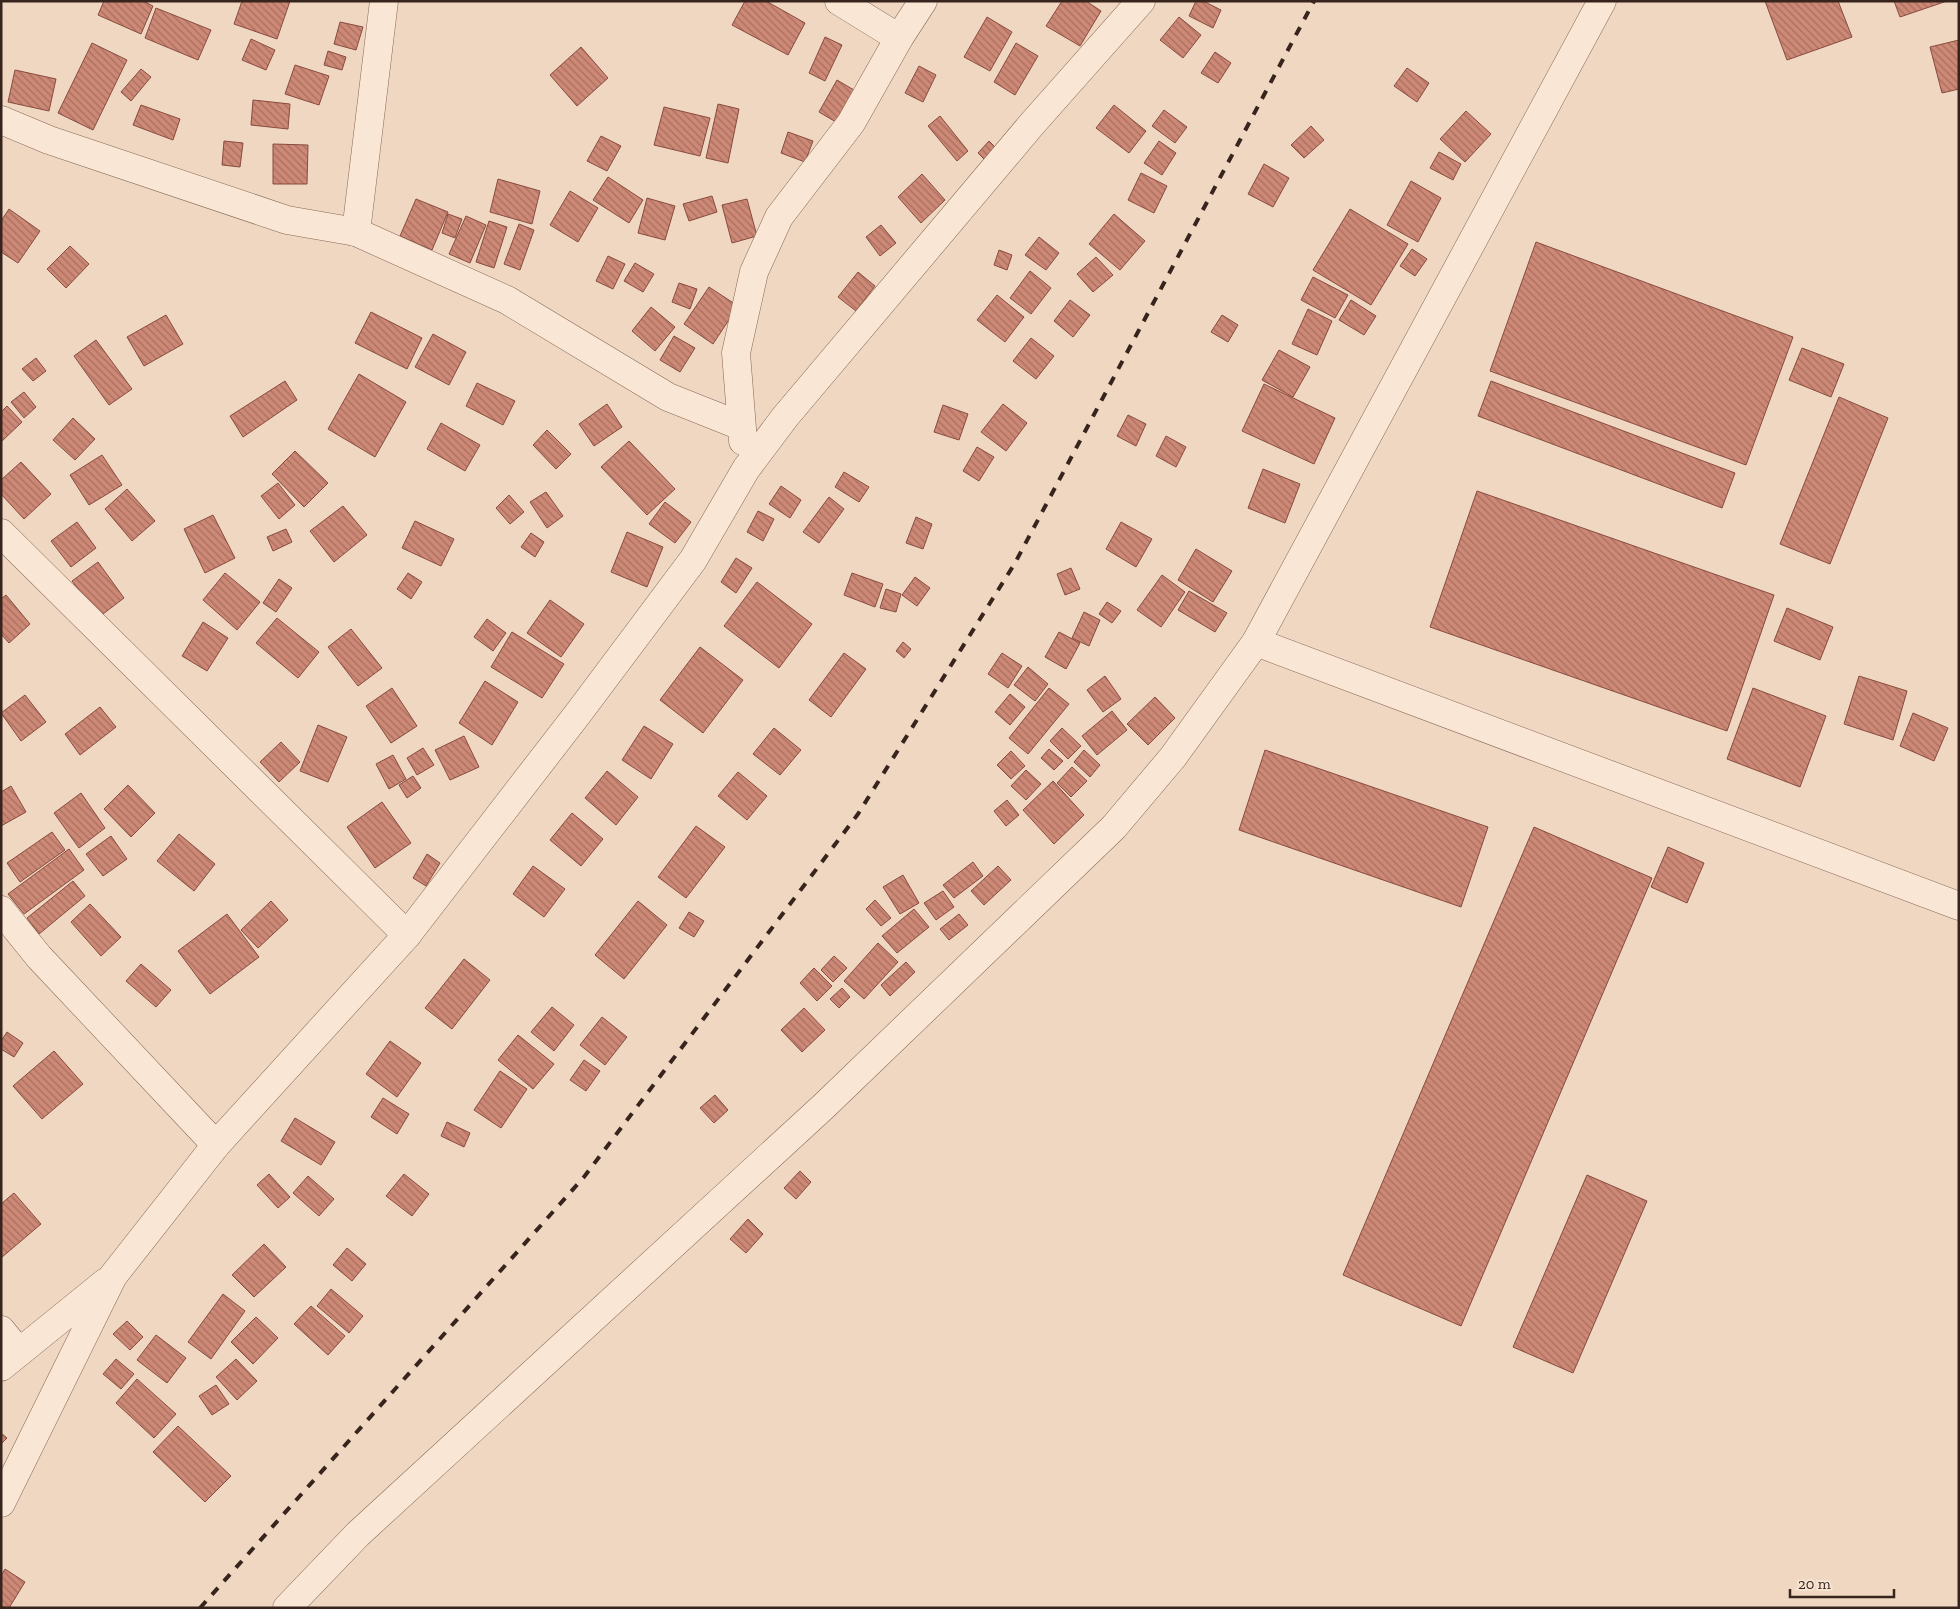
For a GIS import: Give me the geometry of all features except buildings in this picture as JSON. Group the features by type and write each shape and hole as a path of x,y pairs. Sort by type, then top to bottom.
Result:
{"street":[{"path":"356,232 384,1"},
{"path":"839,1 899,38"},
{"path":"746,469 736,353 754,272 779,216 852,123 899,38 922,1"},
{"path":"1,1503 113,1276 216,1145 406,935 580,711 693,560 746,469 798,402 1032,124 1141,1"},
{"path":"287,1608 358,1534 824,1106 1114,827 1173,756 1256,642 1602,1"},
{"path":"1,120 49,140 287,220 356,232 507,300 668,396 741,426"},
{"path":"1,533 406,935"},
{"path":"1256,642 1959,906"},
{"path":"1,910 39,957 216,1145"},
{"path":"1,1330 10,1360 113,1276"}],"railway":[{"path":"200,1608 584,1177 858,814 1015,563 1314,1"}]}
